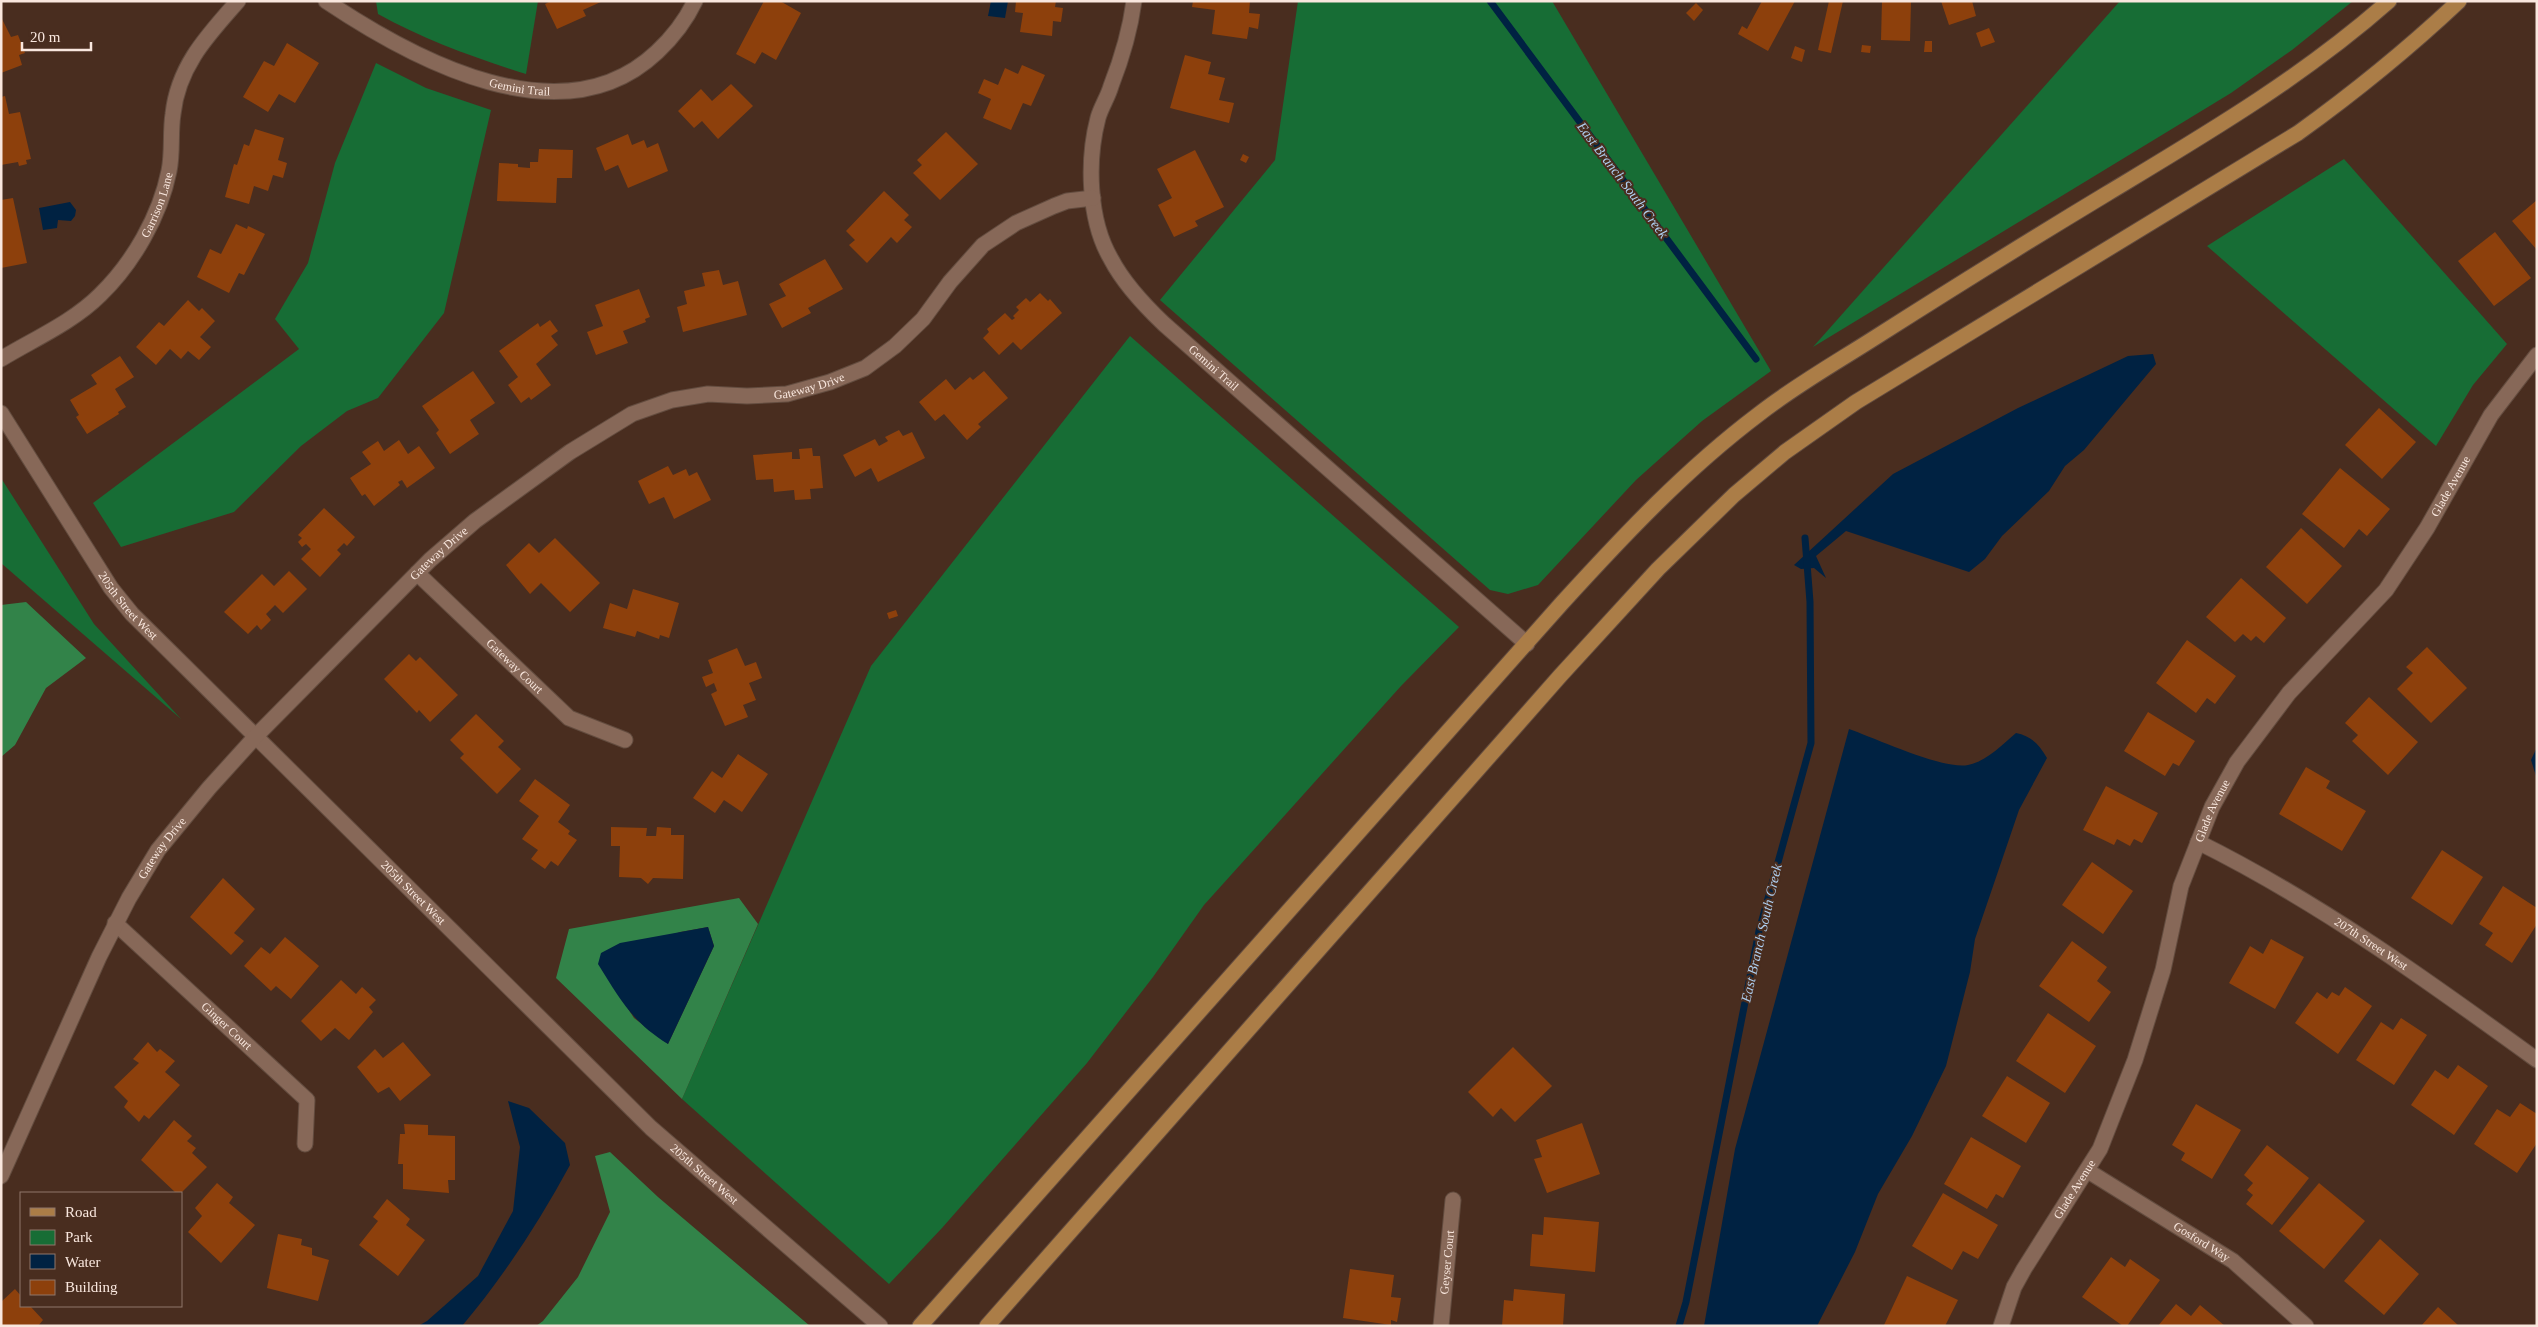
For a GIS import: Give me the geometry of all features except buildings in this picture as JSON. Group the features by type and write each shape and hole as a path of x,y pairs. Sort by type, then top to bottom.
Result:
{"main road":[{"path":"920,1326 1527,644 1643,516 1690,471 1758,414 1792,390 1999,258 2223,124 2328,52 2389,1"},
{"path":"987,1326 1560,676 1658,569 1734,496 1785,452 1856,402 2298,133 2373,76 2459,1"}],"street":[{"name":"Garrison Lane","path":"1,359 78,313 100,296 135,251 148,230 169,171 173,113 182,76 201,44 238,1"},
{"name":"Gemini Trail","path":"326,1 402,47 464,72 516,88 559,92 580,91 603,85 625,75 647,61 680,28 695,1"},
{"name":"Gemini Trail","path":"1134,1 1125,47 1099,115 1094,134 1091,176 1093,198 1110,258 1147,307 1527,644"},
{"name":"Gateway Drive","path":"1,1176 83,990 115,923 158,850 208,788 257,735 417,573 454,539 570,452 632,414 672,400 708,394 747,396 787,394 830,382 865,368 895,346 923,319 950,282 983,245 1016,223 1054,206 1068,201 1093,198"},
{"name":"Glade Avenue","path":"2001,1326 2014,1287 2024,1269 2060,1209 2088,1171 2100,1148 2135,1060 2163,970 2181,886 2212,807 2237,762 2288,694 2386,590 2427,528 2491,415 2537,355"},
{"name":"205th Street West","path":"1,413 111,588 132,614 257,735 651,1128 880,1326"},
{"name":"Gateway Court","path":"417,573 570,718 625,740"},
{"name":"207th Street West","path":"2198,842 2240,862 2342,922 2537,1060"},
{"name":"Ginger Court","path":"115,923 307,1100 305,1144"},
{"name":"Gosford Way","path":"2088,1171 2232,1261 2306,1326"},
{"name":"Geyser Court","path":"1441,1326 1453,1200"}],"green space":[{"path":"376,1 538,1 526,74 488,62 414,32 378,14"},
{"path":"1298,1 1552,1 1771,371 1702,421 1636,480 1538,585 1508,594 1490,590 1160,300 1275,160"},
{"path":"2120,1 2353,1 2292,50 2231,93 1813,347"},
{"path":"376,63 426,88 491,110 444,313 378,398 347,411 301,446 234,512 121,547 93,503 299,349 275,319 308,263 335,163"},
{"path":"2344,159 2507,344 2473,385 2436,446 2207,246"},
{"path":"1130,336 1459,627 1401,686 1204,905 1153,977 1087,1063 942,1228 889,1284 682,1099 871,666"},
{"path":"1,478 94,624 181,719 1,563"},
{"path":"26,602 86,658 46,688 15,745 1,757 1,605"},
{"path":"739,898 758,924 682,1099 556,978 569,929","holes":["708,927 714,946 668,1044 634,1018 599,964 680,932"]},
{"path":"610,1152 658,1197 810,1326 536,1326 543,1321 578,1277 610,1212 595,1156"}],"water":[{"path":"991,1 1008,1 1005,18 988,16"},
{"path":"70,202 76,210 75,216 71,221 58,220 57,228 43,230 39,208"},
{"path":"2153,354 2156,364 2084,450 2065,466 2049,491 2002,536 1985,559 1969,572 1846,531 1816,556 1826,578 1814,568 1801,569 1794,565 1893,474 2018,408 2128,356"},
{"path":"1849,729 1926,758 1957,765 1968,765 1982,760 2016,733 2034,741 2047,758 2019,810 1975,939 1970,972 1946,1066 1912,1136 1878,1194 1855,1252 1817,1326 1704,1326 1735,1149"},
{"path":"2537,747 2537,779 2531,760"},
{"path":"708,927 714,946 668,1044 645,1027 620,999 598,964 601,953 620,943"},
{"path":"508,1101 529,1108 565,1143 570,1165 520,1248 462,1326 418,1326 427,1321 478,1276 513,1211 520,1147"}],"waterway":[{"name":"East Branch South Creek","path":"1490,1 1756,359"},
{"name":"East Branch South Creek","path":"1679,1326 1686,1302 1759,931 1811,743 1810,602 1805,538"}]}
